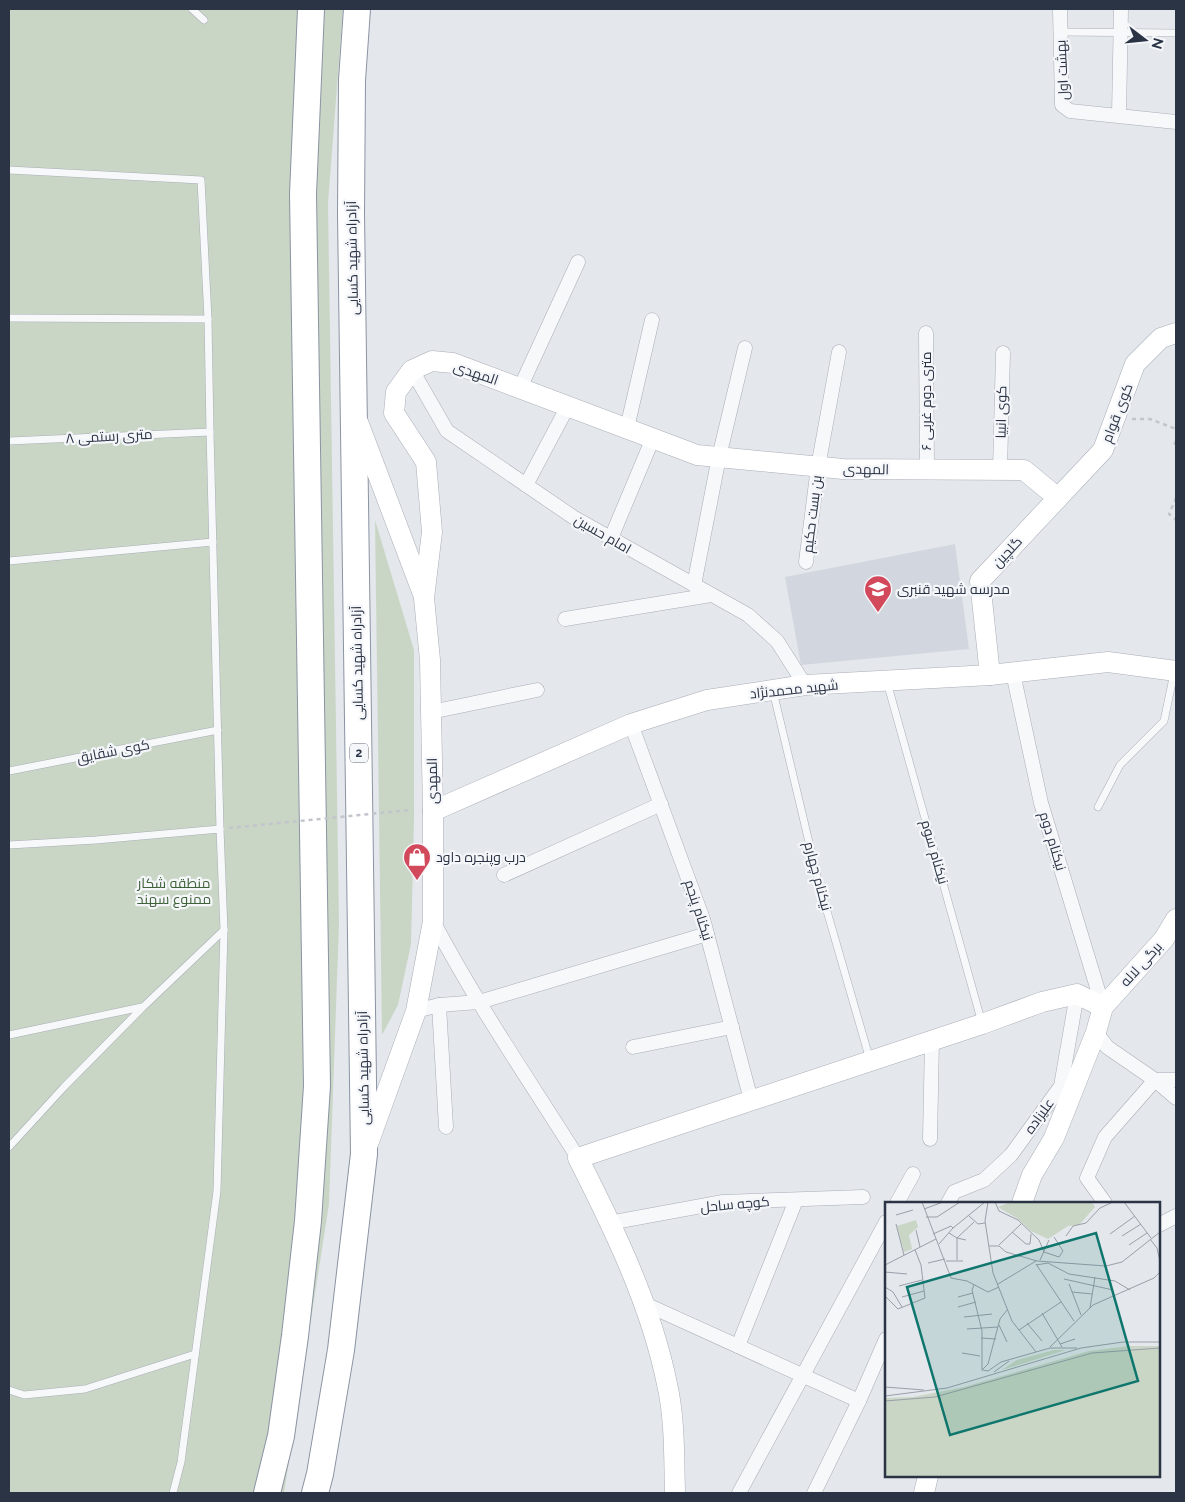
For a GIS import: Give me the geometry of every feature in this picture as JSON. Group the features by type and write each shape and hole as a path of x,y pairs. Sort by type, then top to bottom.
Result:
{"highway":[{"path":"267,1493 281,1436 295,1336 308,1221 317,1086 303,194 311,9"},
{"name":"آزادراه شهید کسایی","path":"315,1493 342,1350 364,1154 351,204 352,80 357,9"}],"street":[{"name":"بهشت اول","path":"1060,9 1062,105 1070,111 1176,122"},
{"path":"1119,115 1121,9"},
{"path":"520,388 578,262"},
{"path":"627,428 652,320"},
{"name":"۶ متری دوم غربی","path":"926,333 927,470"},
{"name":"کوی قوام","path":"1058,498 1103,450 1135,364 1161,338 1176,333"},
{"path":"694,585 719,457 745,348"},
{"name":"بن بست حکیم","path":"806,562 818,467 839,352"},
{"name":"کوی انبیا","path":"1000,470 1003,353"},
{"name":"المهدی","path":"364,1154 416,1011 433,921 430,660 424,598 432,532 426,462 394,413 396,392 412,370 432,361 453,363 697,455 843,469 1024,470 1058,498"},
{"name":"امام حسین","path":"412,370 447,431 573,517 748,615 777,641 804,685"},
{"path":"526,485 568,406"},
{"path":"354,411 424,598"},
{"path":"611,538 653,438"},
{"name":"گلچین","path":"990,675 980,581 1058,498"},
{"path":"565,619 711,595"},
{"name":"شهید محمدنژاد","path":"433,811 631,724 707,700 804,685 990,675 1108,662 1175,671"},
{"name":"نیکنام دوم","path":"1013,673 1042,803 1103,1006"},
{"path":"431,712 537,690"},
{"name":"نیکنام پنجم","path":"631,724 703,919 751,1100"},
{"path":"504,875 661,804"},
{"name":"برگی لاله","path":"1103,1006 1164,939 1176,919"},
{"path":"433,921 479,1002 578,1158 609,1223 643,1303 654,1330 668,1385 674,1434 676,1493"},
{"path":"416,1011 439,1005 479,1002 707,934"},
{"path":"578,1158 982,1024 1042,1002 1077,994 1103,1006 1096,1032 1054,1138 1032,1175 1022,1202"},
{"name":"علیزاده","path":"949,1202 954,1192 984,1180 1011,1156 1061,1086 1077,994"},
{"path":"439,1005 446,1127"},
{"path":"633,1047 732,1027"},
{"path":"1096,1032 1107,1047 1155,1080 1176,1098"},
{"path":"930,1139 932,1040"},
{"path":"1104,1202 1087,1178 1105,1137 1155,1080 1176,1080"},
{"path":"898,1202 913,1174"},
{"name":"کوچه ساحل","path":"609,1223 723,1202 863,1197"},
{"path":"738,1346 796,1200"},
{"path":"1160,1224 1176,1216"},
{"path":"739,1493 885,1224"},
{"path":"643,1303 859,1400"},
{"path":"814,1493 885,1341"},
{"path":"924,1493 928,1477"}],"lane":[{"path":"192,9 204,20"},
{"path":"1060,32 1176,32"},
{"path":"9,170 201,180 208,319 224,930 217,1191 181,1462 173,1493"},
{"path":"9,318 208,319"},
{"name":"۸ متری رستمی","path":"9,441 210,432"},
{"path":"9,561 213,542"},
{"path":"1098,807 1120,765 1164,721 1175,671"},
{"name":"نیکنام سوم","path":"887,681 982,1024"},
{"name":"نیکنام چهارم","path":"772,690 818,880 870,1061"},
{"name":"کوی شقایق","path":"9,771 218,730"},
{"path":"9,845 96,840 220,829"},
{"path":"9,1147 64,1087 143,1007 224,930"},
{"path":"9,1035 143,1007"},
{"path":"9,1390 24,1395 85,1389 195,1354"}],"path":[{"path":"1115,419 1150,420 1176,429"},
{"path":"1176,441 1174,445 1176,446"},
{"path":"1176,498 1169,514 1176,520"},
{"path":"229,828 410,810"}],"shaded area":[{"name":"مدرسه شهید قنبری","path":"955,544 969,649 801,665 785,577"}],"green space":[{"name":"منطقه شکار ممنوع سهند","path":"9,9 343,9 328,203 339,924 329,1204 284,1493 9,1493"},
{"path":"375,520 414,650 414,819 411,944 398,1005 382,1035"}],"place":[{"name":"مدرسه شهید قنبری","path":"878,613"},
{"name":"درب وپنجره داود","path":"417,881"}]}
